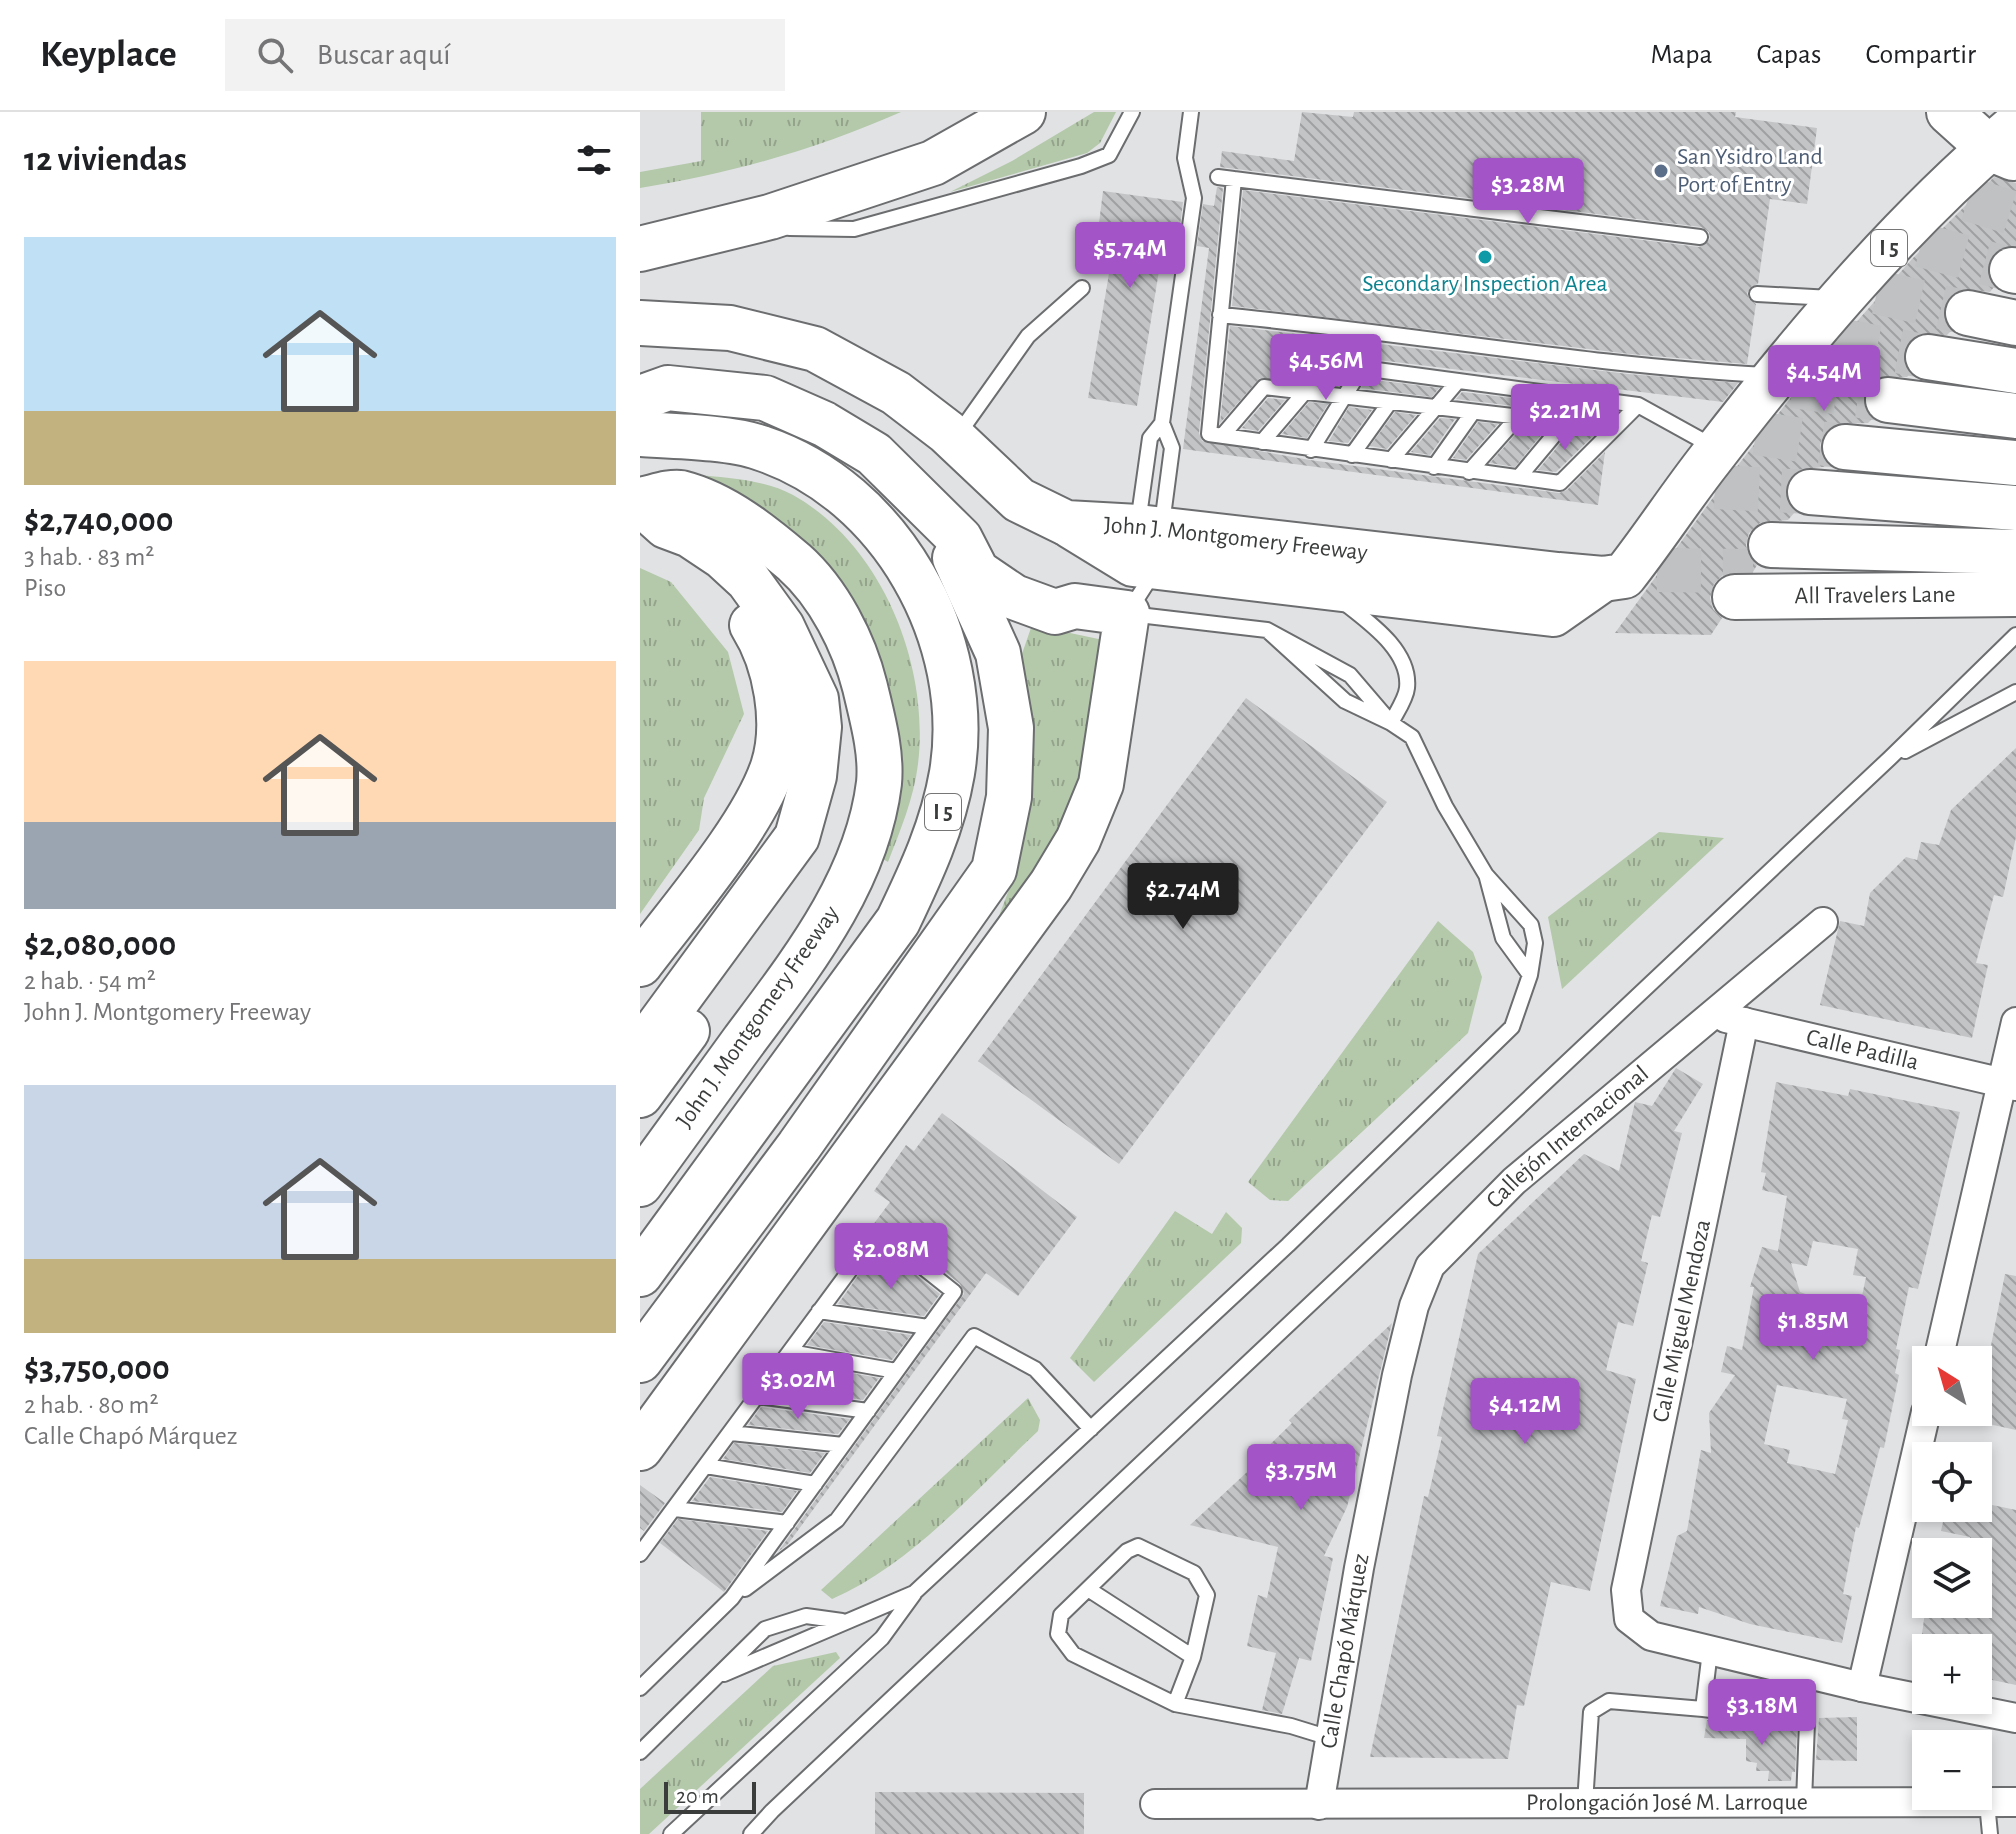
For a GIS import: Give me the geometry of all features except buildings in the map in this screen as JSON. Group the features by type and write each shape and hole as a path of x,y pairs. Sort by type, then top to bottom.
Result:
{"highway":[{"path":"640,249 729,228 933,163 1023,112"},
{"path":"1149,537 1322,586 1553,614 1815,354 1949,112"},
{"name":"John J. Montgomery Freeway","path":"640,323 730,328 815,349 896,393 954,440 1019,500 1066,523 1149,537 1815,354"},
{"path":"1894,405 2016,346"},
{"path":"1894,405 2016,371"},
{"path":"640,1448 1004,949 1071,852 1101,784 1127,613 1075,606 1055,612 1014,597 977,572 960,539 874,454 824,424 765,398 668,388 645,422"},
{"path":"1894,405 2016,394"},
{"path":"1894,405 2016,416"},
{"path":"1894,405 2016,443"},
{"path":"1894,405 2016,463"},
{"path":"1894,405 2016,486"},
{"path":"1894,405 2016,508"},
{"path":"1894,405 2016,531"},
{"name":"All Travelers Lane","path":"1894,405 2016,552"},
{"name":"All Travelers Lane","path":"1894,405 2016,574"},
{"name":"All Travelers Lane","path":"1894,405 2016,594"},
{"name":"I 5","path":"645,422 764,428 808,446 855,477 898,522 926,566 961,644 986,781 974,852 935,954"},
{"name":"I 5","path":"640,1230 898,875 919,829 935,779 938,731 924,643 907,600 872,544 835,505 798,481 645,422"},
{"name":"I 5","path":"640,1274 898,921 924,866 943,815 956,733 952,686 941,635 923,594 887,535 842,492 805,466 758,446 645,422"},
{"name":"John J. Montgomery Freeway","path":"640,502 679,492 720,510 762,535 806,573 844,631 860,667 872,719 879,781 867,845 850,882 791,978 640,1184"},
{"path":"640,502 701,521 726,535 816,612 841,661 856,725 858,785 848,835 821,892 640,1140"},
{"path":"640,502 666,526 690,535 723,557 748,580 782,627 816,699 819,727 814,776 797,837 640,1051"},
{"name":"I 5","path":"640,1360 994,870 1009,797 1011,728 998,653 971,587 922,502"},
{"path":"640,539 684,557 711,575 738,604 760,639 769,665 779,728 773,765 757,803 640,964"},
{"path":"640,1095 814,856 829,813 837,775 838,725 824,670 769,569"},
{"path":"640,1010 779,817 795,774 800,738 798,707 782,627"},
{"name":"I 5","path":"640,1316 855,1024 917,933 955,844 978,733"},
{"path":"640,1409 940,992 1004,949"}],"street":[{"name":"Callejón Internacional","path":"1430,1266 1514,1181 1823,922"},
{"name":"Calle Padilla","path":"1710,1014 2010,1085"},
{"name":"Calle Miguel Mendoza","path":"1710,1651 1651,1636 1629,1619 1626,1590 1744,1022"},
{"path":"1942,1346 2010,1085 2016,1022"},
{"name":"Calle Chapó Márquez","path":"1319,1805 1397,1375 1414,1306 1430,1266"},
{"path":"1862,1687 1923,1426"},
{"path":"1710,1651 1862,1687 2016,1718"},
{"name":"Prolongación José M. Larroque","path":"1992,1803 2016,1802"},
{"name":"Prolongación José M. Larroque","path":"1155,1804 1912,1803"}],"lane":[{"path":"729,228 854,229 1035,180 1109,155 1132,112"},
{"path":"1127,613 1172,448 1162,423 1194,198 1185,158 1191,112"},
{"path":"1218,177 1700,237"},
{"path":"1234,179 1209,434 1560,483 1638,405"},
{"path":"954,440 1028,336 1082,288"},
{"path":"1757,294 1815,354"},
{"path":"1220,315 1341,327 1635,365 1815,354"},
{"path":"1311,450 1362,368 1638,405 1815,354"},
{"path":"1391,460 1458,381"},
{"path":"1222,436 1264,387 1615,428"},
{"path":"1469,472 1540,392"},
{"path":"1262,442 1304,393"},
{"path":"1352,455 1390,402"},
{"path":"1434,467 1473,412"},
{"path":"1519,477 1565,422"},
{"path":"1127,613 1149,537 1150,438 1162,423"},
{"path":"1322,586 1384,634 1399,656 1407,688 1391,723"},
{"path":"1127,613 1267,630 1350,675 1391,723"},
{"path":"671,1834 882,1638 914,1593 1288,1245 1512,1027 1530,975 1535,943 1531,925 1486,875 1445,806 1412,737 1345,701 1267,630"},
{"path":"751,1834 783,1800 1890,758 2016,635"},
{"path":"1890,758 2016,692"},
{"path":"1486,875 1503,938 1530,975"},
{"path":"640,1554 853,1266 878,1249 915,1261 954,1292 732,1598"},
{"path":"819,1311 928,1327"},
{"path":"640,1688 732,1598 837,1520 974,1336 1035,1369 1091,1429"},
{"path":"790,1352 896,1371"},
{"path":"758,1396 868,1411"},
{"path":"731,1433 843,1445"},
{"path":"706,1466 815,1484"},
{"path":"675,1509 787,1523"},
{"path":"1175,1704 1193,1657 1207,1595 1194,1573 1138,1546 1127,1551 1061,1615 1058,1634 1073,1654 1175,1704 1291,1726 1330,1738"},
{"path":"1088,1589 1193,1657"},
{"path":"724,1674 811,1640 842,1621 914,1593"},
{"path":"640,1752 724,1674 765,1629 806,1616 842,1621"},
{"path":"1703,1709 1710,1651"},
{"path":"1585,1803 1591,1712 1609,1701 1807,1722 1804,1802"},
{"path":"1988,1810 1990,1834"}],"green space":[{"path":"701,112 901,112 773,159 640,188 640,172 701,161"},
{"path":"1094,112 1116,112 1100,143 1087,153 950,192 1012,161"},
{"path":"699,475 747,480 793,495 824,517 852,544 875,576 893,611 916,687 920,726 913,789 888,862 878,856 886,701 732,500"},
{"path":"640,568 671,582 728,652 744,714 704,798 699,830 640,914"},
{"path":"1032,625 1108,641 1079,792 1051,857 991,937 1013,879 1016,671"},
{"path":"1659,832 1724,838 1562,989 1548,917"},
{"path":"1438,921 1473,952 1482,977 1468,1033 1288,1201 1270,1200 1248,1182"},
{"path":"1175,1211 1212,1234 1226,1212 1242,1228 1241,1243 1094,1382 1070,1358"},
{"path":"1028,1398 1040,1420 1038,1431 941,1524 916,1546 861,1584 832,1599 821,1590"},
{"path":"836,1652 840,1658 649,1834 640,1834 640,1789 773,1666"}],"tunnel":[{"path":"1968,199 2016,214"},
{"path":"1921,245 2012,270"},
{"path":"1877,292 1968,313"},
{"path":"1834,339 1928,357"},
{"path":"1793,386 1888,400"},
{"path":"1756,433 1845,447"},
{"path":"1715,487 1810,492"},
{"path":"1657,570 1753,571"}],"place":[{"name":"San Ysidro Land Port of Entry","path":"1661,171"},
{"name":"Secondary Inspection Area","path":"1485,257"}]}
